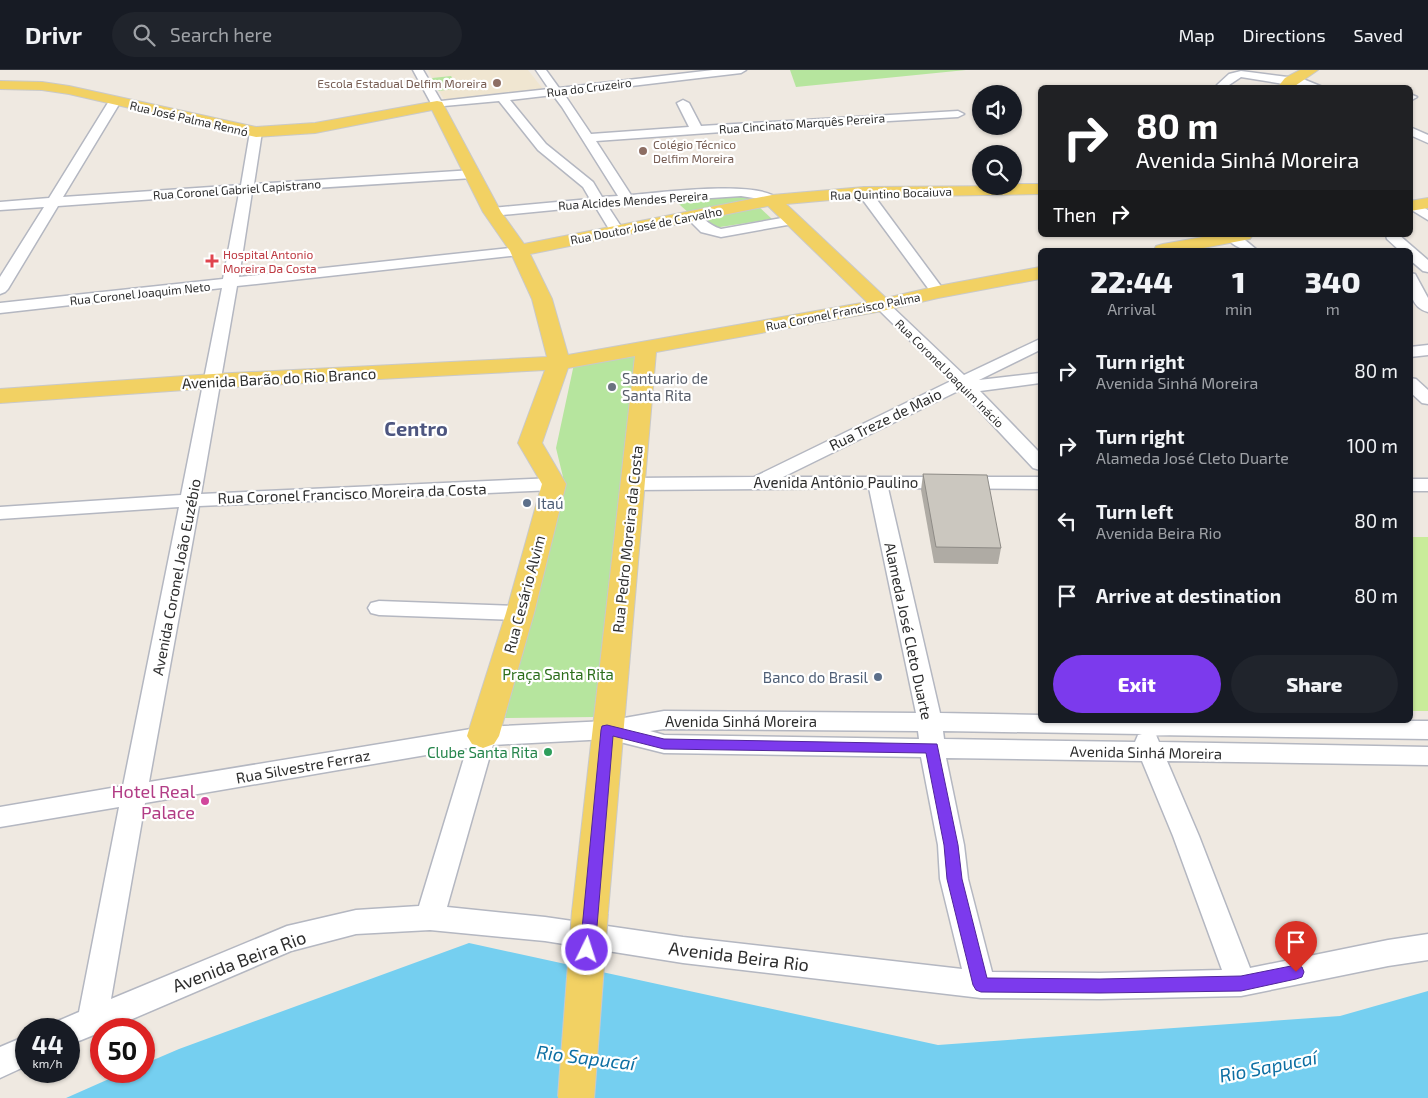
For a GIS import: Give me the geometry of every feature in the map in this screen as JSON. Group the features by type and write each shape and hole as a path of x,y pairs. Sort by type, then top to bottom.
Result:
{"main road":[{"path":"1287,84 1311,70"},
{"name":"Rua José Palma Rennó","path":"0,85 51,88 256,132 315,128 437,105"},
{"path":"437,105 492,212 520,251 542,299 559,363 530,443 554,484"},
{"name":"Rua Quintino Bocaiuva","path":"772,200 864,192 1038,189"},
{"name":"Rua Doutor José de Carvalho","path":"520,251 772,200"},
{"name":"Rua Coronel Joaquim Inácio","path":"772,200 882,305"},
{"path":"1173,248 1231,237"},
{"name":"Rua Coronel Francisco Palma","path":"646,348 882,305 938,292 1038,273"},
{"path":"559,363 646,348"},
{"name":"Rua Pedro Moreira da Costa","path":"576,1098 590,912 646,348"},
{"name":"Avenida Barão do Rio Branco","path":"0,396 213,381 559,363"},
{"name":"Rua Cesário Alvim","path":"483,736 520,612 554,484"}],"street":[{"path":"418,70 437,105"},
{"path":"541,70 567,106 627,198"},
{"path":"653,70 661,79"},
{"name":"Rua do Cruzeiro","path":"437,105 741,70"},
{"path":"1222,85 1233,76 1241,74 1287,84"},
{"path":"502,97 542,147 588,185 618,231"},
{"path":"0,290 115,101"},
{"path":"683,103 697,130"},
{"name":"Rua Cincinato Marquês Pereira","path":"587,138 820,120 958,114"},
{"name":"Avenida Coronel João Euzébio","path":"80,1026 132,795 191,500 256,132"},
{"path":"1416,133 1428,139"},
{"name":"Rua Coronel Gabriel Capistrano","path":"0,206 473,174"},
{"name":"Rua Alcides Mendes Pereira","path":"492,212 627,198 741,192 764,195 772,200"},
{"path":"864,192 938,292"},
{"path":"1417,205 1428,216"},
{"path":"692,216 706,229 721,233 792,220"},
{"path":"1237,237 1248,248"},
{"path":"1392,240 1404,248"},
{"name":"Rua Coronel Joaquim Neto","path":"0,308 520,251"},
{"path":"1413,255 1428,268"},
{"path":"1413,279 1428,280"},
{"path":"1413,283 1420,299 1428,307"},
{"name":"Rua Coronel Joaquim Inácio","path":"882,305 964,385 1038,462"},
{"name":"Rua Treze de Maio","path":"757,482 964,385 1038,345"},
{"path":"1413,352 1428,350"},
{"path":"964,385 1038,378"},
{"path":"1413,386 1428,399"},
{"name":"Avenida Antônio Paulino","path":"632,484 757,482 1038,483"},
{"name":"Alameda José Cleto Duarte","path":"878,482 930,723 932,748 951,845 954,879 981,985"},
{"name":"Rua Coronel Francisco Moreira da Costa","path":"0,513 191,500 554,484"},
{"path":"1413,485 1428,485"},
{"path":"379,608 520,612"},
{"name":"Avenida Sinhá Moreira","path":"607,730 664,720 1141,723 1320,729 1428,730"},
{"path":"1141,723 1241,983"},
{"path":"1320,729 1333,755"},
{"name":"Avenida Sinhá Moreira","path":"607,730 664,744 1428,756"},
{"name":"Rua Silvestre Ferraz","path":"0,817 483,736 607,730"},
{"name":"Rua Cesário Alvim","path":"430,918 483,736"},
{"name":"Avenida Beira Rio","path":"80,1026 287,939 356,922 430,918 545,929 683,950 981,985 1100,986 1241,983 1388,953 1428,947"},
{"path":"0,1063 15,1056"}],"shaded area":[{"name":"Escola Estadual Delfim Moreira","path":"428,70 528,70 543,89 445,101 439,91 458,88 451,76 432,78"}],"green space":[{"path":"790,70 966,70 796,87"},
{"path":"451,76 459,88 439,91 432,78"},
{"path":"671,197 758,197 759,198 689,213"},
{"path":"758,206 772,219 714,228 702,216"},
{"name":"Praça Santa Rita","path":"637,355 595,717 505,718 563,477 556,448 574,364"},
{"path":"1413,537 1428,537 1428,711 1413,711"}],"water":[{"name":"Rio Sapucaí","path":"469,943 938,1045 1340,1016 1428,991 1428,1098 66,1098 100,1083 155,1083 155,1059"}],"building":[{"path":"923,474 987,475 1001,548 936,547"}],"place":[{"name":"Escola Estadual Delfim Moreira","path":"497,83"},
{"name":"Colégio Técnico Delfim Moreira","path":"643,151"},
{"name":"Hospital Antonio Moreira Da Costa","path":"212,261"},
{"name":"Santuario de Santa Rita","path":"612,387"},
{"name":"Itaú","path":"527,503"},
{"name":"Banco do Brasil","path":"878,677"},
{"name":"Clube Santa Rita","path":"548,752"},
{"name":"Hotel Real Palace","path":"205,801"}],"district":[{"name":"Centro","path":"416,428"}],"route":[{"path":"587,950 607,730 664,744 932,748 951,845 954,879 981,985 1100,986 1241,983 1296,972"}]}
